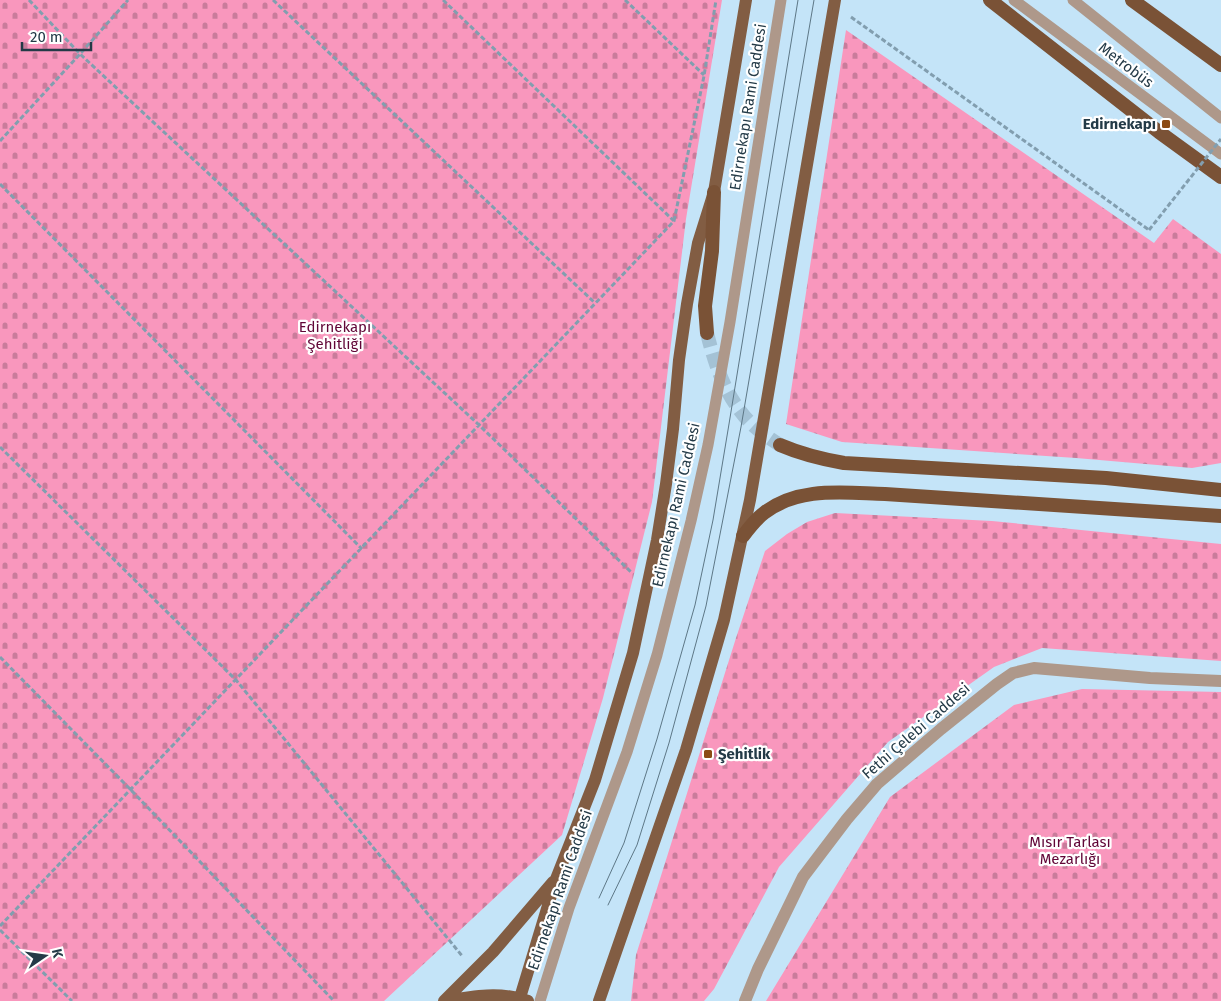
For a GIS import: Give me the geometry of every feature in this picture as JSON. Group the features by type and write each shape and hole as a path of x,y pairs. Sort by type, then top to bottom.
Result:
{"highway":[{"path":"990,0 1221,177"},
{"path":"1132,0 1221,65"},
{"path":"707,333 705,306 712,251 714,192"},
{"path":"780,445 798,453 844,463 1106,478 1221,490"},
{"path":"743,536 763,513 785,501 809,494 833,492 1221,516"}],"main road":[{"path":"445,1001 482,995 503,995 522,1000 556,879 594,780 633,653 665,494 679,360 687,304 698,243 714,192 746,0"},
{"path":"599,1001 686,750 724,620 743,536 760,444 834,2"},
{"path":"445,1001 493,952 556,879"}],"street":[{"name":"Fethi Çelebi Caddesi","path":"745,1001 758,969 803,877 847,819 877,784 941,729 1013,673 1034,668 1150,678 1221,681"}],"lane":[{"name":"Edirnekapı Rami Caddesi","path":"540,1001 569,908 627,752 657,655 691,521 708,445 730,322 781,0"},
{"name":"Metrobüs","path":"1014,0 1221,154"},
{"name":"Metrobüs","path":"1073,0 1221,118"}],"path":[{"path":"29,0 80,54 479,425 626,568"},
{"path":"0,141 128,0"},
{"path":"273,0 595,303"},
{"path":"443,0 674,221"},
{"path":"625,0 704,76"},
{"path":"72,1001 0,928 130,789 674,221 704,76 716,0"},
{"path":"834,2 1149,230 1221,139"},
{"path":"0,184 362,548"},
{"path":"0,447 236,680 469,964 476,969"},
{"path":"0,657 334,1001"}],"green space":[{"name":"Edirnekapı Şehitliği","path":"0,0 722,0 686,219 652,502 603,698 562,835 384,1001 0,1001"},
{"path":"846,30 1154,243 1173,219 1221,254 1221,463 1192,468 842,442 786,424"},
{"path":"835,513 992,521 1221,544 1221,661 1042,648 994,667 888,742 779,867 714,989 704,1001 631,1001 636,955 765,551 807,522"},
{"name":"Mısır Tarlası Mezarlığı","path":"1082,689 1221,692 1221,1001 766,1001 890,797 1014,705"}],"tunnel":[{"path":"707,333 720,374 729,394 745,417 780,445"}],"tram line":[{"path":"599,898 624,843 657,739 695,605 713,520 798,0"},
{"path":"608,905 637,845 669,743 706,606 741,427 814,0"}],"place":[{"name":"Edirnekapı","path":"1166,124"},
{"name":"Şehitlik","path":"708,754"}]}
